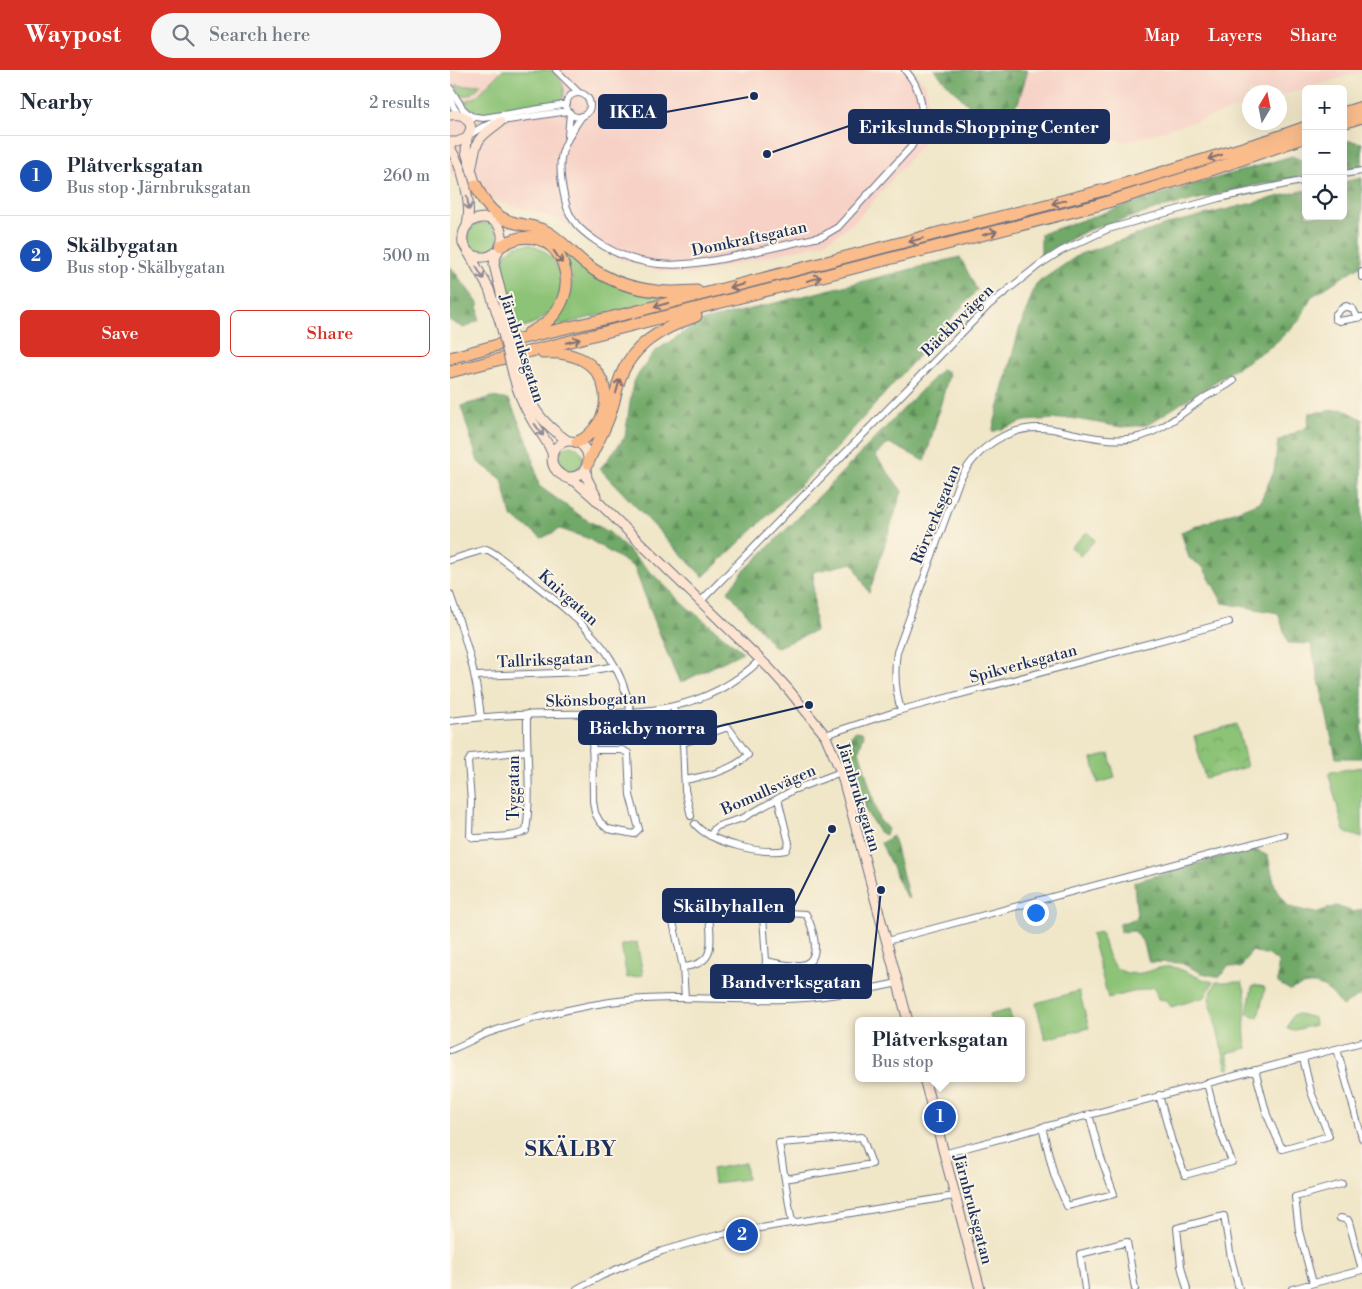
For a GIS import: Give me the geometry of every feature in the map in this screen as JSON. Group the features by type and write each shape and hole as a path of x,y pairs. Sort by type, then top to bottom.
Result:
{"highway":[{"path":"1347,113 1362,107"},
{"path":"1347,123 1362,117"},
{"path":"450,358 1108,189 1272,140 1302,129"},
{"path":"450,372 1098,205 1204,172 1302,138"},
{"path":"476,186 484,201 496,214 512,222 541,229 590,267 620,283 653,291 696,290 709,293"},
{"path":"492,220 507,228 540,231 556,239"},
{"path":"492,346 497,342 535,330 549,320 563,300 567,284 561,260 557,253 544,242 521,237 513,239 500,248"},
{"path":"587,466 610,414 622,373 636,352 662,330 719,308 725,302"},
{"path":"526,353 533,355 558,353 575,356 589,364 600,376 606,400 602,416 593,430 582,440 572,441"}],"street":[{"path":"450,142 457,142 482,127 500,122 569,112 575,116 582,116 588,112 590,103 586,96 579,93 556,70"},
{"name":"Domkraftsgatan","path":"569,112 568,136 559,164 560,178 567,210 578,228 600,244 640,261 674,266 710,262 823,236 838,227 911,147 918,136 922,122 922,105 916,86 905,70"},
{"path":"568,82 567,102 569,112"},
{"path":"450,88 463,109 475,118"},
{"path":"457,114 483,118 558,106 567,102 572,95 579,93"},
{"path":"450,98 457,114 468,120 470,124 466,152 480,202 502,232 500,248 489,257 481,258 475,256 467,250 462,239 470,213 470,205 458,163 450,148"},
{"name":"Domkraftsgatan","path":"568,136 582,116"},
{"path":"471,169 481,136 500,122"},
{"path":"1347,173 1362,171"},
{"name":"Bäckbyvägen","path":"701,601 989,305 1039,265 1061,251 1108,229 1220,198 1302,181"},
{"path":"467,225 479,218 492,220"},
{"name":"Järnbruksgatan","path":"500,248 494,265 504,322 524,406 548,443 552,453"},
{"name":"Järnbruksgatan","path":"467,250 489,289 504,322"},
{"path":"1362,272 1362,277"},
{"name":"Järnbruksgatan","path":"517,373 540,417 551,429 572,441"},
{"name":"Rörverksgatan","path":"901,710 894,676 898,652 958,484 975,456 1000,437 1029,429 1046,428 1108,440 1136,437 1162,427 1208,395 1233,381"},
{"path":"572,441 584,447 587,452 587,466 576,477 564,477 555,470 551,459 552,453 559,444 572,441"},
{"name":"Järnbruksgatan","path":"587,466 591,486 610,514"},
{"name":"Järnbruksgatan","path":"564,477 578,484 701,601 788,688 825,735 841,772 907,1017"},
{"name":"Knivgatan","path":"450,560 481,550 490,551 526,577 586,629 606,652 615,666 625,690 631,713"},
{"path":"450,594 465,634 476,676 481,717"},
{"name":"Spikverksgatan","path":"825,735 901,710 1229,622"},
{"name":"Skönsbogatan","path":"450,721 527,714 631,713 673,707 719,689 745,674 760,660"},
{"name":"Tallriksgatan","path":"476,676 584,672 615,666"},
{"path":"673,707 683,743 685,790 691,816"},
{"name":"Tyggatan","path":"527,714 529,788 526,831 524,833 474,838 470,834 472,801 468,762 471,756 527,751"},
{"path":"592,714 592,750 593,801 595,813 600,822 608,829 636,833 639,829 630,795 628,753 622,750 592,750"},
{"path":"683,743 728,727 748,755 723,770 685,780"},
{"name":"Bomullsvägen","path":"710,836 718,826 743,818 793,790 841,772"},
{"path":"695,824 710,836 746,848 786,850 790,843 778,799"},
{"path":"887,940 1284,835"},
{"path":"683,967 700,963 710,953 712,945 708,908 704,904 671,900 669,904 683,967 685,998"},
{"path":"760,1000 766,961 763,916 766,912 806,914 812,926 814,944 814,955 809,961 798,965 766,961"},
{"path":"451,1050 486,1034 525,1021 566,1010 612,1002 685,998 760,1000 826,996 898,984"},
{"path":"944,1154 1362,1042"},
{"path":"1337,1049 1362,1138"},
{"path":"1255,1070 1267,1115 1282,1149 1329,1136 1311,1092 1303,1058"},
{"name":"Järnbruksgatan","path":"925,1082 980,1289"},
{"path":"1159,1095 1172,1142 1185,1175 1232,1162 1218,1126 1207,1083"},
{"path":"1042,1127 1054,1175 1067,1206 1114,1194 1100,1155 1089,1114"},
{"path":"784,1178 872,1164 862,1137 779,1143 784,1178 792,1223"},
{"path":"1313,1283 1300,1231 1295,1197 1342,1184"},
{"path":"578,1289 608,1273 662,1251 718,1235 954,1196"},
{"path":"1187,1289 1181,1266 1177,1228 1224,1216 1231,1258 1239,1289"},
{"path":"1292,1289 1362,1270 1349,1222 1340,1218"},
{"path":"1085,1289 1080,1254 1127,1242 1135,1289"}],"shaded area":[{"path":"450,70 912,70 926,84 930,113 923,144 854,223 824,243 690,275 658,271 622,260 588,242 561,220 492,200 450,172"},
{"path":"1028,70 1362,70 1362,72 1318,85 1302,85 1302,90 1287,94 1287,85 1242,85 1242,107 1126,142 1036,120 1018,103"}],"green space":[{"path":"502,70 551,70 562,83 564,96 562,100 488,114 474,111 463,102 476,97"},
{"path":"934,70 1028,70 1018,103 995,121 965,102"},
{"path":"482,84 472,94 461,97 456,85 467,86"},
{"path":"1347,141 1362,143 1362,166 1347,169"},
{"path":"1292,156 1302,160 1302,177 1252,186 1158,209 1088,230 1041,255 1041,234 1151,197"},
{"path":"1362,178 1362,259 1360,266 1311,297 1300,320 1273,345 1147,425 1121,427 1070,418 1025,421 992,432 1019,330 1036,284 1080,254 1172,223 1302,191 1302,220 1347,220 1347,181"},
{"path":"483,223 489,224 497,232 497,244 489,252 483,253 477,252 469,244 468,238 469,232 477,224"},
{"path":"523,231 548,238 582,267 675,296 544,329 568,301 572,289 572,276 567,261 523,233"},
{"path":"530,244 545,252 558,269 560,277 559,295 550,311 543,318 518,329 502,268 505,254 515,246"},
{"path":"960,257 977,290 820,466 703,577 600,469 625,437 633,382 654,352 699,322"},
{"path":"450,266 478,303 479,320 464,328 450,321"},
{"path":"942,369 949,374 925,461 889,443 875,455 902,491 869,593 853,563 813,572 815,631 775,648 728,591 742,573"},
{"path":"492,397 509,400 530,447 539,486 582,517 609,532 687,607 743,652 680,683 634,567 587,538 560,529 542,538 511,516 502,479 478,462 461,406"},
{"path":"1343,409 1362,419 1362,758 1336,758 1311,644 1288,643 1278,613 1223,603 1203,567 1189,558 1181,532 1260,502 1274,471 1278,441 1307,427 1309,413"},
{"path":"570,446 579,450 583,459 579,468 570,472 561,468 557,459 561,450"},
{"path":"1087,532 1095,540 1080,556 1071,547"},
{"path":"1237,724 1247,767 1205,778 1194,736"},
{"path":"856,731 862,732 864,735 859,750 879,819 888,829 886,835 879,832 866,811 848,751 850,736"},
{"path":"1109,754 1115,778 1098,783 1092,759"},
{"path":"1362,767 1362,838 1344,831 1329,775 1330,772"},
{"path":"893,836 909,899 906,897 881,843"},
{"path":"1252,848 1268,856 1275,887 1289,907 1315,913 1336,906 1354,912 1362,909 1362,993 1360,996 1342,1006 1331,993 1319,985 1306,984 1290,990 1278,983 1278,962 1269,955 1251,951 1241,968 1228,966 1220,977 1202,973 1181,963 1149,962 1144,944 1135,931 1120,932 1119,924 1137,918 1134,882"},
{"path":"1101,932 1112,963 1123,972 1142,973 1161,967 1173,967 1213,982 1205,997 1171,1007 1166,1000 1158,999 1154,987 1108,998 1091,934"},
{"path":"637,942 643,975 627,978 621,945"},
{"path":"792,967 799,975 808,993 789,996 777,993 770,981 775,969"},
{"path":"1216,982 1242,982 1245,989 1245,1040 1247,1048 1227,1053 1231,1068 1227,1069 1209,998"},
{"path":"1255,985 1265,989 1258,1018 1247,1014 1252,987"},
{"path":"1079,991 1089,1028 1045,1039 1036,1003"},
{"path":"1009,1010 1011,1017 990,1017 989,1015"},
{"path":"1299,1014 1314,1018 1315,1025 1291,1031 1287,1029 1293,1015"},
{"path":"745,1163 747,1179 714,1183 712,1169"}],"place":[{"name":"IKEA","path":"754,96"},
{"name":"Erikslunds Shopping Center","path":"767,154"},
{"name":"Bäckby norra","path":"809,705"},
{"name":"Skälbyhallen","path":"832,829"},
{"name":"Bandverksgatan","path":"881,890"},
{"name":"Plåtverksgatan","path":"940,1117"},
{"name":"Skälbygatan","path":"742,1235"}],"district":[{"name":"SKÄLBY","path":"571,1149"}]}
